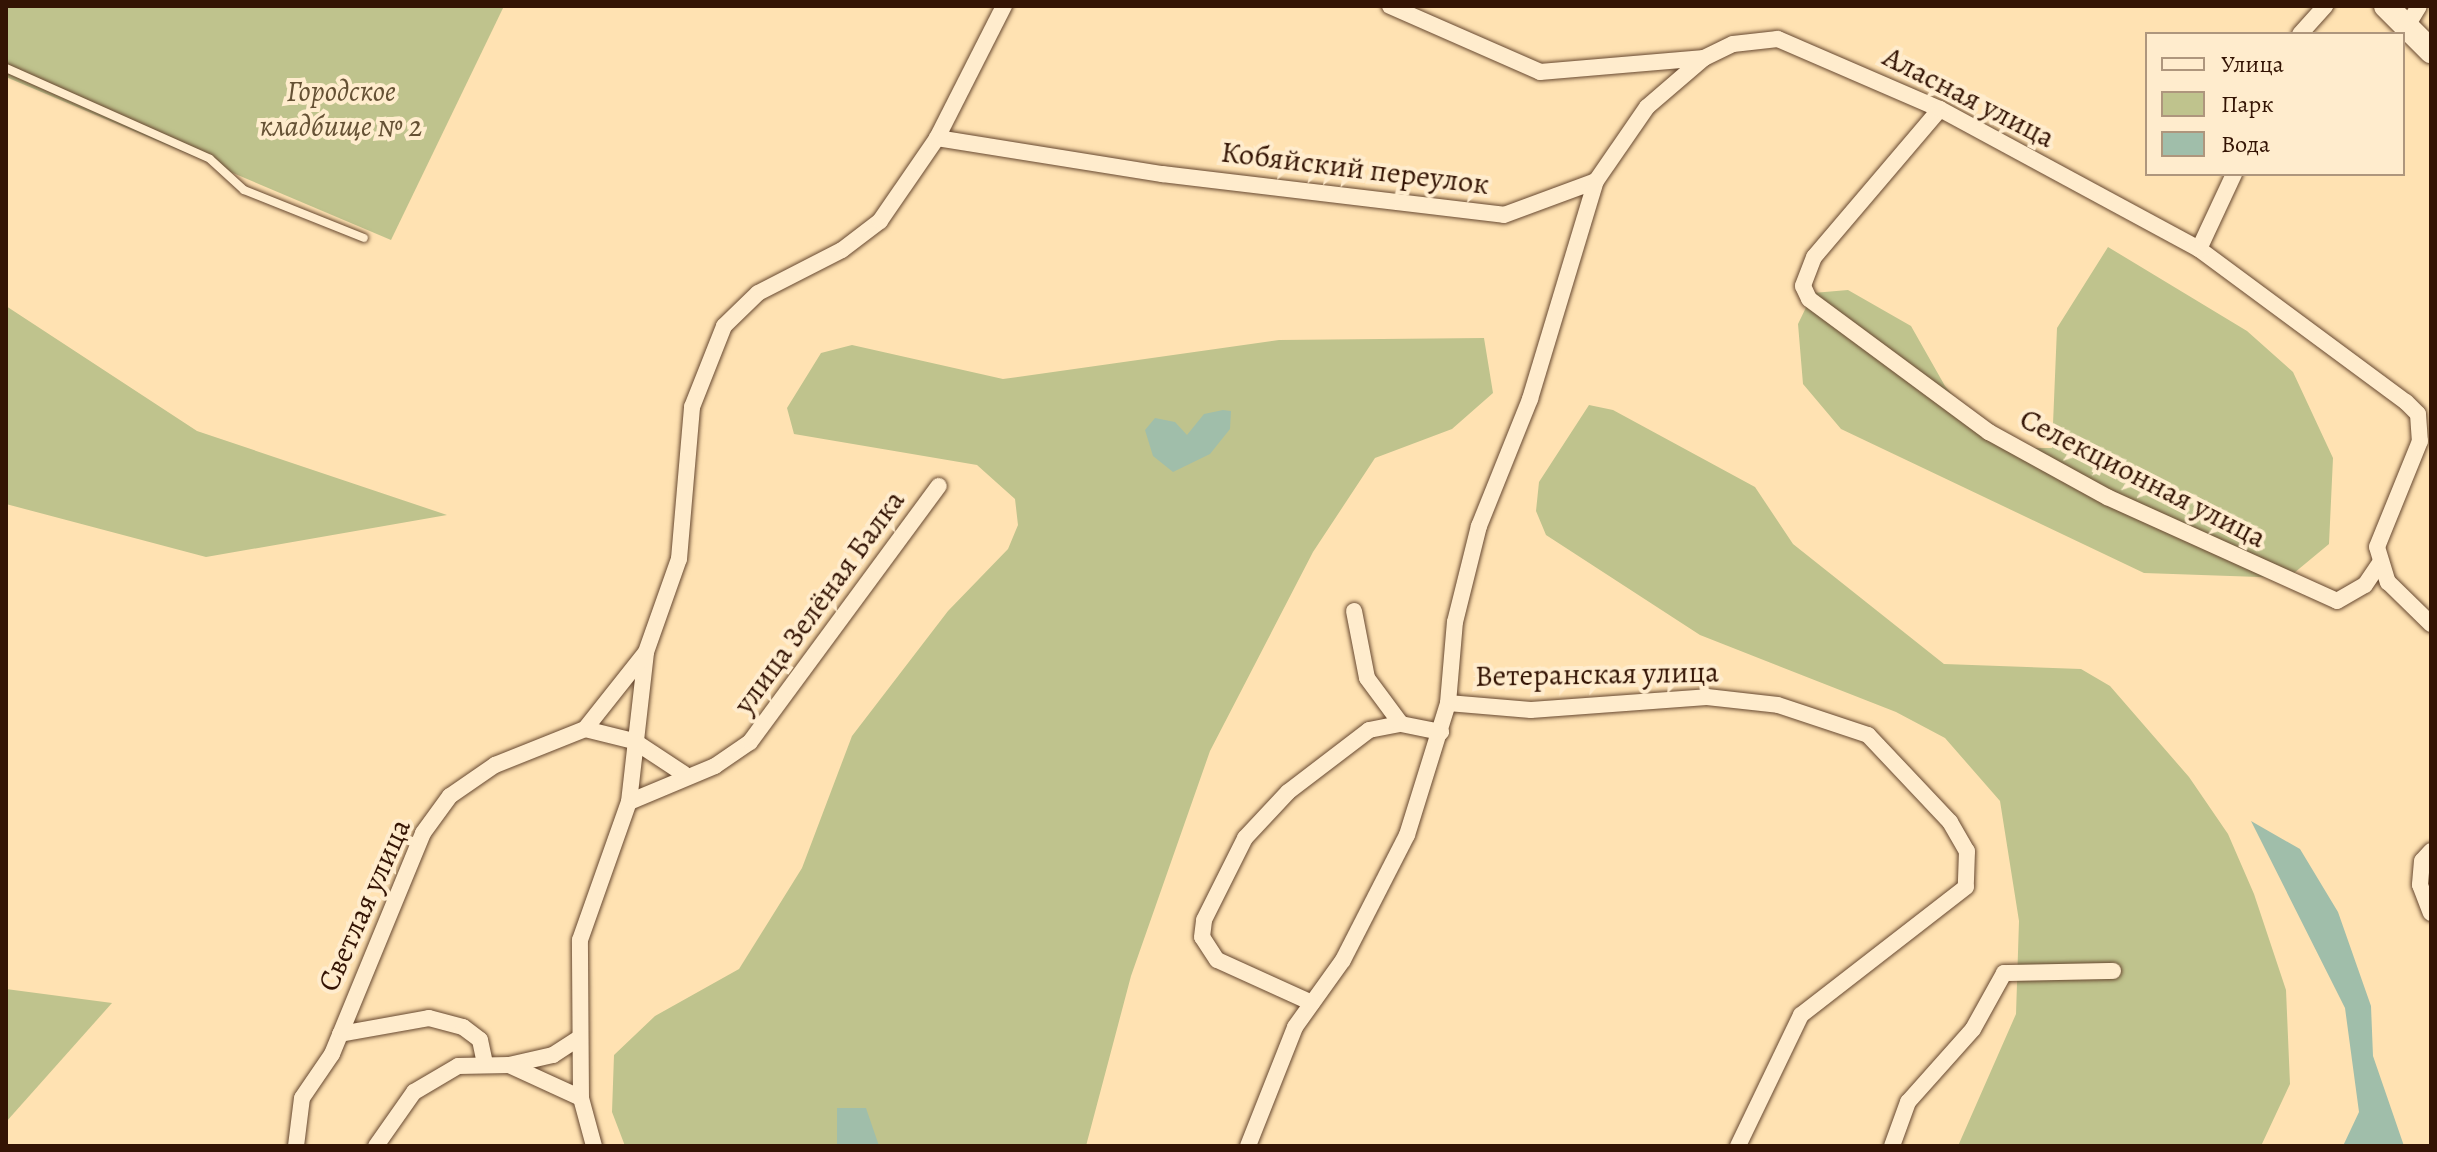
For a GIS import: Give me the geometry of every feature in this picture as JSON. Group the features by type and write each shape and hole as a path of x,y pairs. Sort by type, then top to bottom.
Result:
{"street":[{"name":"Светлая улица","path":"296,1146 302,1098 340,1034 376,932 423,833 450,796 495,765 585,729 646,652 679,559 692,407 724,326 758,293 842,250 880,221 937,138 1004,6"},
{"path":"1390,6 1540,72 1704,58"},
{"path":"2302,32 2325,6"},
{"path":"2386,6 2413,16 2431,51"},
{"name":"Аласная улица","path":"1704,58 1733,44 1778,39 1940,109 2199,249 2418,414 2420,441 2380,527 2380,563"},
{"path":"1248,1146 1295,1027 1343,960 1407,835 1448,703 1455,622 1479,526 1530,399 1596,181 1647,107 1704,58"},
{"name":"Селекционная улица","path":"1940,109 1814,257 1803,286 1809,299 1989,432 2107,497 2321,596 2348,595 2380,563"},
{"name":"Кобяйский переулок","path":"937,138 1464,212 1537,208 1596,181"},
{"path":"2199,249 2233,176"},
{"name":"улица Зелёная Балка","path":"629,802 684,774 715,766 750,742 939,486"},
{"path":"2380,563 2388,582 2431,624"},
{"path":"1354,611 1367,678 1401,724"},
{"path":"594,1146 581,1098 578,1039 580,940 629,802 646,652"},
{"name":"Ветеранская улица","path":"1448,703 1531,710 1707,697 1778,705 1868,735 1950,822 1967,851 1966,887 1801,1015 1738,1146"},
{"path":"1312,1003 1217,960 1202,937 1204,920 1261,817 1369,730 1401,724 1441,732"},
{"path":"585,729 634,741 684,774"},
{"path":"2431,851 2422,861 2420,885 2431,913"},
{"path":"1892,1146 1908,1102 1973,1029 2004,973 2113,971"},
{"path":"340,1034 429,1018 463,1027 480,1040 485,1063"},
{"path":"376,1146 414,1092 458,1066 485,1063 509,1065 553,1055 578,1039"},
{"path":"509,1065 581,1098"}],"lane":[{"path":"6,68 210,159 244,190 364,238"}],"green space":[{"name":"Городское кладбище № 2","path":"6,6 504,6 391,240 6,77"},
{"path":"2108,247 2247,331 2293,372 2333,458 2329,544 2288,578 2144,573 1841,429 1803,384 1798,324 1813,293 1848,290 1911,326 1945,386 1983,431 2016,448 2052,448 2057,328"},
{"path":"6,306 197,431 447,515 206,557 6,504"},
{"path":"1484,338 1493,393 1452,429 1375,458 1313,552 1210,751 1131,976 1086,1146 625,1146 612,1112 614,1055 655,1016 739,969 802,868 852,736 948,611 1008,549 1018,525 1015,499 977,465 794,434 787,408 821,353 852,345 1003,379 1279,340"},
{"path":"1589,405 1613,410 1755,487 1793,544 1944,664 2081,669 2110,686 2189,777 2228,834 2254,894 2286,990 2290,1084 2261,1146 1958,1146 2016,1014 2019,921 2000,801 1945,738 1896,712 1700,635 1546,535 1536,511 1539,482"},
{"path":"6,989 112,1003 6,1122"}],"water":[{"path":"1231,411 1230,429 1210,454 1173,472 1153,456 1145,430 1155,418 1175,422 1187,435 1204,414"},
{"path":"2251,821 2300,849 2338,912 2371,1006 2373,1056 2404,1146 2343,1146 2359,1112 2345,1008"},
{"path":"837,1108 866,1108 879,1146 837,1146"}]}
